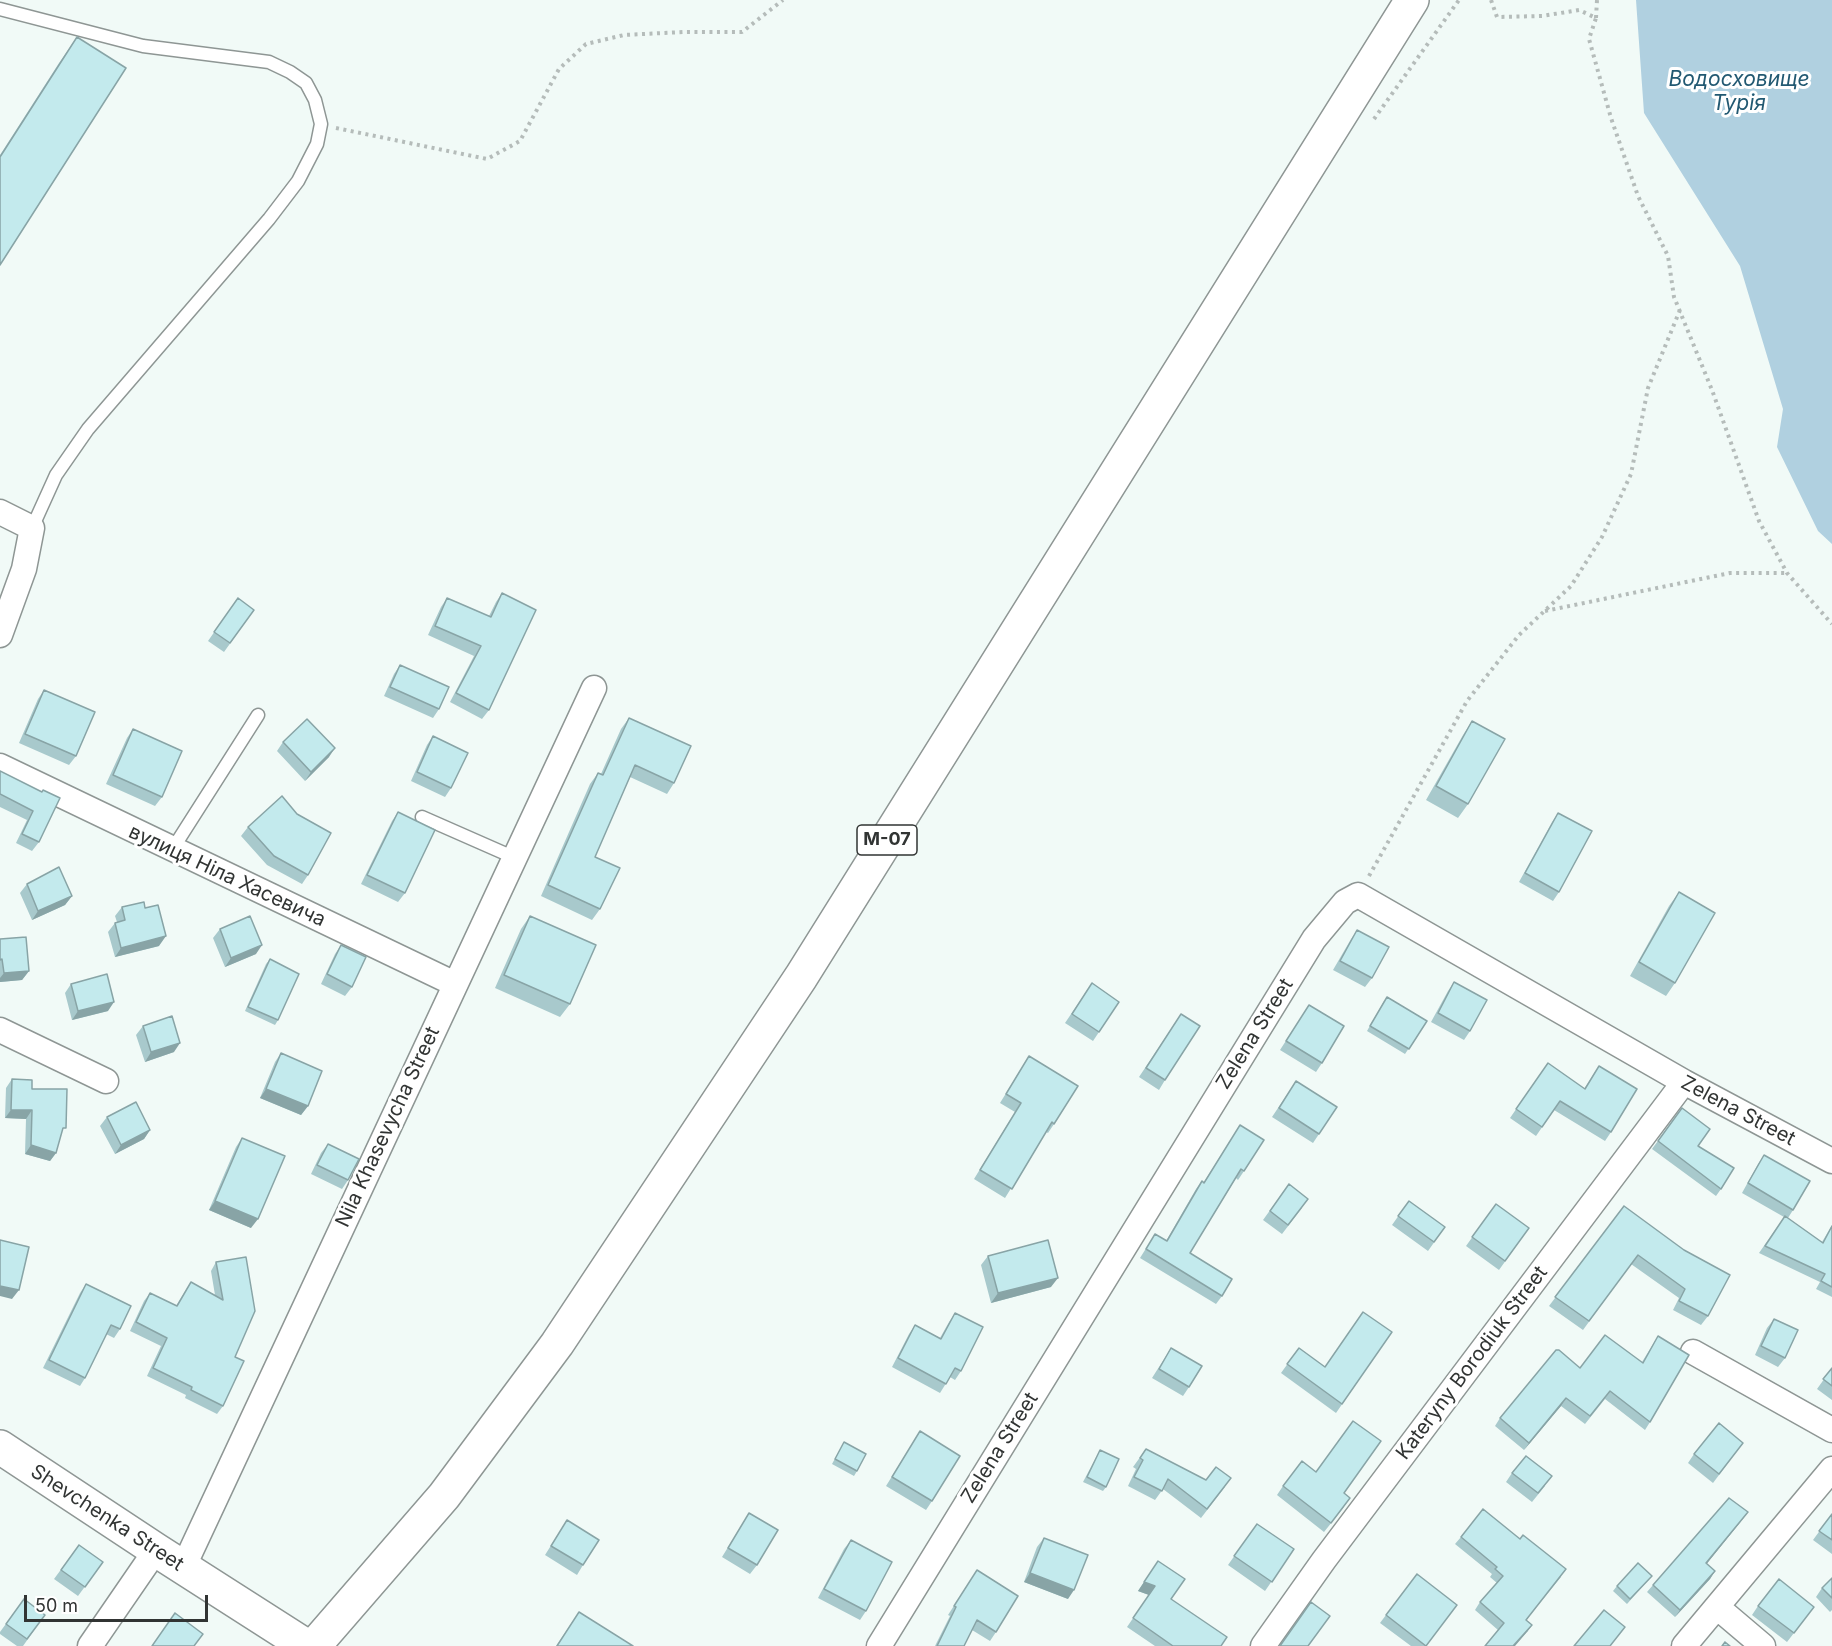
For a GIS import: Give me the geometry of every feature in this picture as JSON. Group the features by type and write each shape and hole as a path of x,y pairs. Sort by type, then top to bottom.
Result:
{"main road":[{"name":"М-07","path":"314,1646 444,1496 557,1344 801,977 1412,0"},
{"name":"Shevchenka Street","path":"0,1447 306,1646"}],"street":[{"path":"0,512 32,528 24,568 0,635"},
{"name":"Nila Khasevycha Street","path":"183,1568 513,857 594,688"},
{"name":"вулиця Ніла Хасевича","path":"0,766 455,984"},
{"name":"Zelena Street","path":"879,1646 1314,939 1345,902 1358,895 1684,1082 1832,1161"},
{"path":"0,1030 106,1081"},
{"name":"Kateryny Borodiuk Street","path":"1263,1646 1324,1560 1684,1082"},
{"path":"1693,1353 1832,1430"},
{"path":"1684,1646 1832,1471"},
{"path":"90,1646 156,1550"},
{"path":"1717,1607 1762,1646"}],"lane":[{"path":"0,9 143,46 269,62 306,83 315,100 321,124 317,144 298,181 269,219 88,429 56,475 32,528"},
{"path":"172,850 258,715"},
{"path":"422,817 513,857"}],"path":[{"path":"321,124 488,159 520,141 559,69 586,44 624,35 742,32 783,0"},
{"path":"1491,0 1497,17 1542,16 1579,10 1596,18"},
{"path":"1597,0 1596,18 1589,39 1611,118 1638,196 1668,256 1674,297 1712,390 1759,521 1787,573 1832,624"},
{"path":"1358,895 1467,701 1519,635 1571,586 1602,537 1631,474 1648,388 1680,310"},
{"path":"1544,611 1730,573 1787,573"}],"water":[{"name":"Водосховище Турія","path":"1636,0 1832,0 1832,544 1818,531 1777,447 1783,409 1740,266 1644,113"}],"building":[{"path":"77,37 126,68 0,265 0,157"},
{"path":"502,593 536,610 489,710 456,693 481,646 435,626 447,598 491,617"},
{"path":"238,598 254,610 230,643 214,632"},
{"path":"400,665 449,687 439,709 390,687"},
{"path":"44,690 95,712 76,756 25,734"},
{"path":"629,718 691,746 674,783 635,765 595,857 620,868 600,909 548,885 598,773 603,775"},
{"path":"307,719 335,748 311,772 283,742"},
{"path":"1472,721 1505,739 1468,804 1436,786"},
{"path":"133,729 182,751 162,797 113,775"},
{"path":"433,736 468,753 451,788 417,772"},
{"path":"0,771 42,792 43,790 60,798 39,842 22,834 33,811 0,794"},
{"path":"282,796 297,814 331,833 308,875 274,856 248,827"},
{"path":"398,812 435,830 405,893 367,875"},
{"path":"1558,813 1592,831 1559,892 1525,873"},
{"path":"59,867 72,896 38,911 27,884"},
{"path":"1679,892 1715,913 1675,983 1639,962"},
{"path":"144,902 145,908 158,905 166,936 121,948 115,923 125,920 122,907"},
{"path":"250,916 262,945 231,958 220,929"},
{"path":"530,916 596,945 570,1004 504,975"},
{"path":"1357,930 1389,947 1372,978 1340,961"},
{"path":"26,937 29,971 4,973 2,959 0,960 0,939"},
{"path":"341,945 366,957 352,987 327,974"},
{"path":"270,959 299,974 278,1020 248,1007"},
{"path":"107,974 114,1002 78,1011 71,984"},
{"path":"1454,982 1487,1000 1470,1031 1438,1013"},
{"path":"1092,983 1119,1002 1099,1032 1072,1014"},
{"path":"1387,997 1427,1021 1409,1049 1370,1026"},
{"path":"1309,1005 1344,1026 1322,1063 1286,1041"},
{"path":"1181,1014 1200,1026 1165,1080 1146,1068"},
{"path":"172,1016 180,1043 151,1052 143,1026"},
{"path":"281,1053 322,1071 308,1106 266,1089"},
{"path":"1029,1056 1078,1086 1054,1124 1052,1122 1012,1189 980,1170 1021,1103 1006,1094"},
{"path":"1548,1063 1585,1089 1599,1066 1637,1089 1611,1132 1560,1101 1542,1127 1516,1109"},
{"path":"12,1079 32,1080 32,1089 67,1089 66,1128 63,1128 56,1153 31,1145 32,1110 11,1110"},
{"path":"1296,1081 1337,1107 1319,1134 1279,1108"},
{"path":"136,1102 150,1130 121,1145 107,1117"},
{"path":"1682,1108 1710,1129 1698,1146 1734,1168 1721,1189 1658,1141"},
{"path":"1240,1125 1264,1140 1244,1171 1241,1169 1190,1253 1232,1279 1222,1296 1146,1249 1155,1234 1167,1241 1202,1181 1204,1183"},
{"path":"242,1138 285,1156 258,1219 215,1201"},
{"path":"328,1144 359,1159 348,1180 317,1165"},
{"path":"1764,1155 1810,1181 1793,1210 1748,1183"},
{"path":"1289,1184 1308,1199 1288,1225 1270,1211"},
{"path":"1409,1201 1445,1227 1434,1242 1398,1216"},
{"path":"1496,1204 1529,1228 1505,1261 1472,1237"},
{"path":"1624,1206 1684,1250 1730,1275 1708,1316 1679,1301 1685,1289 1638,1255 1589,1321 1555,1297"},
{"path":"1785,1216 1823,1243 1832,1226 1832,1287 1821,1281 1825,1274 1765,1246"},
{"path":"0,1240 29,1247 19,1290 0,1286"},
{"path":"1048,1240 1058,1278 998,1293 988,1256"},
{"path":"246,1257 255,1311 235,1357 244,1361 223,1406 191,1390 192,1387 153,1368 167,1338 136,1322 150,1293 177,1306 191,1282 223,1300 216,1262"},
{"path":"86,1284 131,1306 120,1329 111,1325 85,1378 49,1360"},
{"path":"1363,1312 1392,1332 1342,1404 1287,1364 1299,1348 1325,1367"},
{"path":"955,1313 983,1327 961,1371 955,1368 946,1384 898,1358 915,1325 941,1339"},
{"path":"1774,1319 1798,1330 1785,1358 1761,1346"},
{"path":"1605,1335 1643,1363 1658,1336 1689,1355 1650,1422 1610,1391 1590,1416 1566,1398 1529,1443 1500,1418 1556,1350 1580,1368"},
{"path":"1171,1348 1202,1366 1189,1387 1159,1369"},
{"path":"1832,1368 1832,1386 1823,1379"},
{"path":"1353,1421 1381,1441 1344,1493 1350,1498 1331,1523 1283,1486 1302,1461 1316,1472"},
{"path":"1719,1423 1743,1443 1719,1474 1694,1454"},
{"path":"920,1431 960,1456 932,1501 892,1477"},
{"path":"844,1442 866,1454 857,1471 835,1459"},
{"path":"1146,1449 1206,1480 1216,1467 1231,1478 1207,1509 1168,1479 1162,1491 1134,1477 1143,1460 1140,1458"},
{"path":"1100,1450 1119,1459 1106,1487 1087,1477"},
{"path":"1526,1456 1552,1476 1538,1493 1512,1473"},
{"path":"1729,1498 1748,1512 1706,1563 1715,1571 1680,1610 1653,1585"},
{"path":"1483,1509 1520,1539 1523,1535 1566,1569 1526,1620 1532,1625 1513,1646 1485,1646 1504,1623 1480,1602 1503,1576 1495,1569 1497,1567 1461,1537"},
{"path":"749,1513 778,1530 757,1565 728,1548"},
{"path":"1832,1514 1832,1540 1819,1531"},
{"path":"567,1520 599,1540 583,1565 551,1546"},
{"path":"1257,1524 1294,1549 1272,1582 1234,1556"},
{"path":"1044,1538 1088,1555 1074,1590 1030,1573"},
{"path":"851,1540 892,1562 866,1611 824,1589"},
{"path":"79,1545 103,1562 85,1587 61,1570"},
{"path":"1158,1561 1185,1579 1171,1599 1227,1637 1221,1646 1173,1646 1133,1618 1155,1586 1144,1582"},
{"path":"1638,1563 1652,1576 1630,1599 1617,1586"},
{"path":"977,1570 1018,1596 996,1632 977,1620 964,1646 937,1646 956,1607 954,1606"},
{"path":"1417,1574 1457,1605 1426,1646 1386,1615"},
{"path":"1832,1578 1832,1598 1822,1588"},
{"path":"1779,1579 1814,1607 1794,1633 1758,1606"},
{"path":"24,1599 45,1615 27,1639 6,1624"},
{"path":"1311,1602 1330,1616 1308,1646 1280,1646"},
{"path":"1604,1610 1625,1627 1610,1646 1574,1646"},
{"path":"579,1612 633,1646 557,1646"},
{"path":"175,1613 203,1634 194,1646 152,1646"}]}
